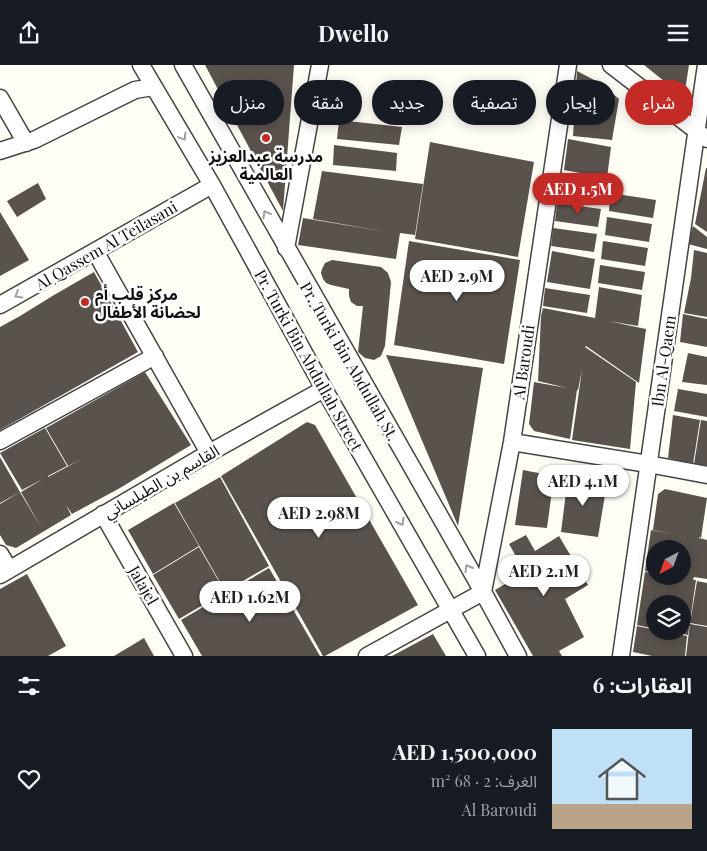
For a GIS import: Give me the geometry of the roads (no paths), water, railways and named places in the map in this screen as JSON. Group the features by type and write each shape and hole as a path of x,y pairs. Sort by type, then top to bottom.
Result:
{"street":[{"name":"Pr. Turki Bin Abdullah Street","path":"141,65 212,185 324,389 477,656"},
{"name":"Pr. Turki Bin Abdullah St.","path":"183,65 518,656"},
{"path":"286,248 320,65"},
{"name":"Al Baroudi","path":"483,592 512,442 568,65"},
{"path":"611,65 702,135"},
{"name":"Ibn Al-Qaem","path":"621,656 648,464 702,135 706,65"},
{"path":"0,151 34,140 135,90 153,87"},
{"path":"0,98 26,143"},
{"name":"Al Qassem Al Teilasani","path":"0,305 212,185"},
{"path":"95,251 209,453"},
{"path":"0,441 155,356"},
{"name":"القاسم بن الطيلساني","path":"4,572 209,453 324,389"},
{"path":"512,442 707,475"},
{"name":"Jalajel","path":"103,514 184,656"},
{"path":"0,554 4,572"},
{"path":"367,656 483,592"}],"place":[{"name":"مدرسة عبدالعزيز العالمية","path":"266,138"},
{"name":"مركز قلب أم لحضانة الأطفال","path":"85,302"}]}
